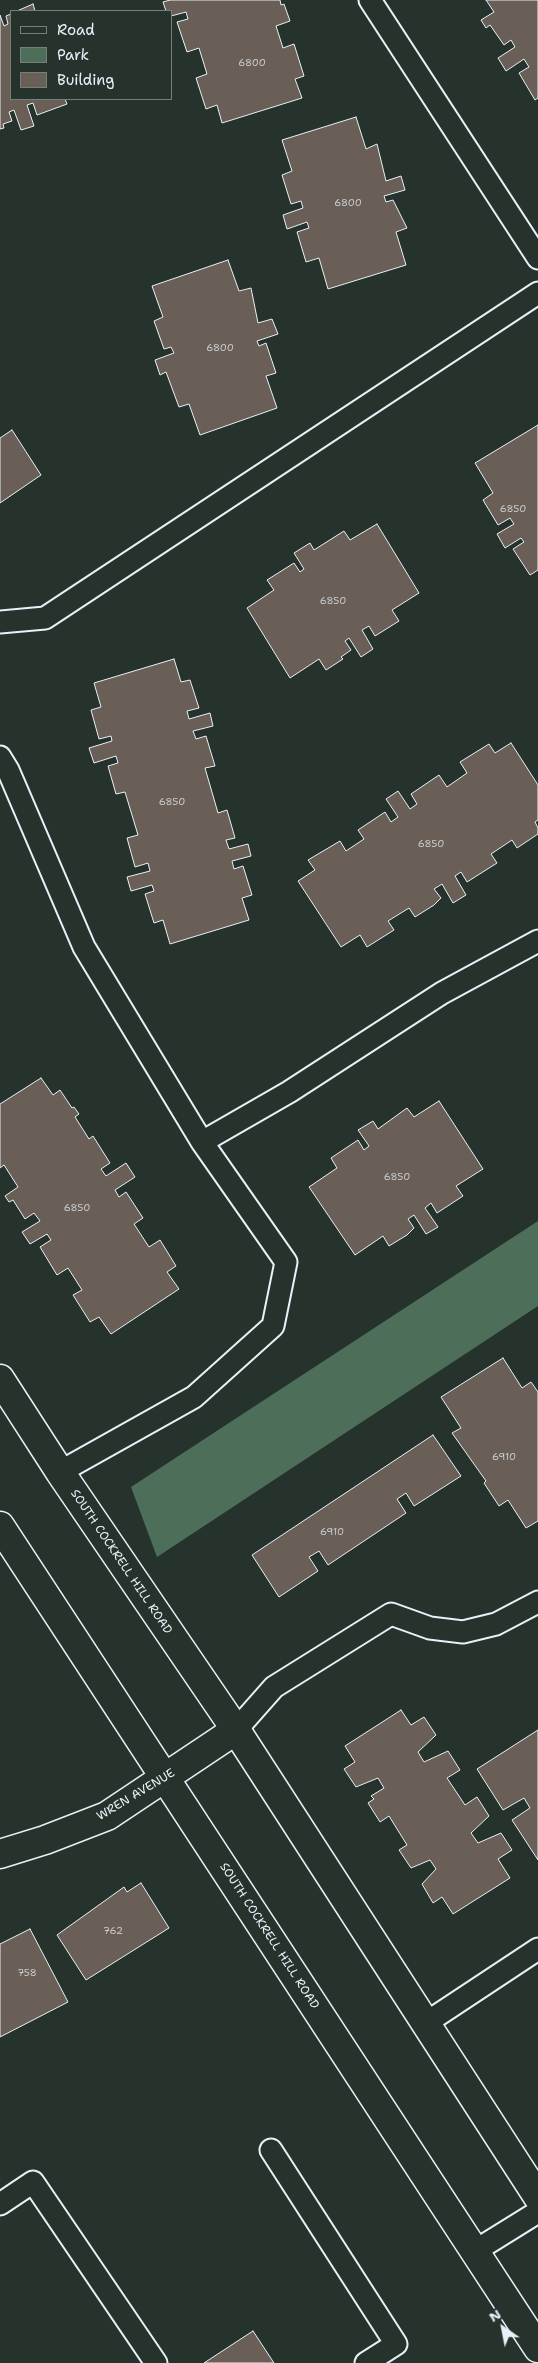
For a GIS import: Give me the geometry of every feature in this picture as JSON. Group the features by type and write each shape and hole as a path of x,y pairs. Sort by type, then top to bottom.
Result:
{"main road":[{"name":"SOUTH COCKRELL HILL ROAD","path":"0,1379 60,1472 236,1730 538,2197"},
{"name":"SOUTH COCKRELL HILL ROAD","path":"0,1526 538,2348"},
{"name":"WREN AVENUE","path":"0,1854 45,1840 107,1816 236,1730"}],"lane":[{"path":"370,0 538,258"},
{"path":"0,622 45,618 538,293"},
{"path":"0,757 8,770 84,947 202,1142 286,1262 272,1326 194,1397 60,1472"},
{"path":"202,1142 289,1092 442,993 538,941"},
{"path":"236,1730 274,1687 391,1614 430,1628 463,1632 496,1624 538,1602"},
{"path":"426,2023 538,1948"},
{"path":"271,2150 396,2344 366,2363"},
{"path":"0,2204 33,2182 156,2363"},
{"path":"475,2251 538,2212"}],"green space":[{"path":"538,1221 538,1306 157,1557 131,1487"}],"building":[{"path":"170,0 280,0 281,5 284,4 290,21 276,26 283,48 294,44 304,76 295,79 302,98 222,123 217,105 206,109 196,78 207,74 199,48 187,52 177,22 188,19 186,12 172,16 172,10 166,10 163,2"},
{"path":"486,0 538,0 538,98 535,100 519,73 529,67 524,59 506,71 498,58 515,47 511,40 504,45 490,25 486,28 481,20 494,12"},
{"path":"33,4 35,10 19,10"},
{"path":"10,14 10,100 65,100 67,104 37,115 33,103 27,105 34,126 21,130 14,110 9,112 12,121 3,124 4,128 0,129 0,15 4,26 8,24 6,16"},
{"path":"356,117 366,149 377,144 386,181 401,176 405,190 384,196 386,202 393,200 407,228 396,232 406,265 328,289 319,258 306,262 297,232 309,228 307,222 287,229 283,215 303,208 301,201 291,204 282,175 292,171 282,140"},
{"path":"228,260 239,291 251,288 258,323 272,319 278,334 257,341 259,346 266,343 276,373 266,376 277,408 200,435 189,404 179,407 166,372 160,375 155,360 174,353 171,347 164,349 154,321 163,317 152,286"},
{"path":"538,425 538,570 530,575 513,549 524,542 521,538 505,548 497,534 514,524 510,518 498,525 483,500 493,493 475,463"},
{"path":"12,430 41,475 0,503 0,438"},
{"path":"377,524 419,593 392,610 399,621 375,636 369,626 362,630 373,649 361,657 349,638 345,641 351,650 341,657 343,659 326,670 319,659 290,678 247,608 274,590 267,580 294,563 300,572 304,569 294,553 310,543 314,550 344,531 350,540"},
{"path":"174,659 181,682 190,680 199,708 187,711 189,719 210,713 213,726 193,731 196,739 206,736 215,766 205,768 218,813 227,810 235,838 226,840 229,849 248,844 251,856 232,861 234,869 243,866 252,895 242,898 249,920 170,944 163,920 154,923 145,894 154,891 152,885 131,891 127,877 150,871 148,863 135,867 127,838 138,835 125,792 116,794 108,766 118,763 116,756 94,763 89,748 112,741 111,736 99,739 91,710 101,707 94,683"},
{"path":"511,743 538,785 538,820 535,822 538,834 517,848 512,840 491,854 497,863 467,882 461,872 455,876 466,895 453,903 442,884 434,889 441,898 434,905 415,917 409,908 388,921 394,930 367,947 360,935 341,947 298,881 315,870 308,860 340,841 346,851 364,839 358,830 385,812 391,822 398,817 386,799 398,791 410,809 417,804 411,794 439,775 447,787 467,773 460,762 489,744 495,753"},
{"path":"41,1078 53,1095 60,1090 72,1108 74,1107 79,1114 75,1117 89,1139 93,1136 110,1163 101,1169 106,1176 126,1163 135,1177 115,1190 119,1197 126,1192 143,1218 134,1224 149,1247 160,1240 176,1266 167,1272 179,1289 111,1334 99,1317 90,1322 73,1295 82,1290 68,1268 57,1275 40,1247 51,1240 47,1234 30,1244 22,1232 40,1221 34,1213 25,1219 13,1200 9,1202 5,1196 18,1187 4,1165 0,1168 0,1104"},
{"path":"439,1101 483,1169 456,1186 463,1196 437,1213 431,1203 425,1208 438,1227 426,1234 414,1215 408,1219 414,1228 407,1235 389,1246 383,1236 355,1255 309,1187 337,1168 331,1158 358,1140 364,1150 369,1146 358,1130 373,1121 378,1129 407,1108 414,1117"},
{"path":"503,1358 522,1388 531,1382 538,1392 538,1521 526,1528 508,1500 499,1506 484,1483 486,1481 452,1433 461,1428 441,1397"},
{"path":"433,1435 461,1476 414,1506 406,1493 397,1499 406,1513 328,1565 319,1551 309,1557 318,1571 279,1597 252,1555"},
{"path":"401,1710 411,1725 424,1717 436,1735 418,1752 424,1762 448,1751 460,1770 447,1778 465,1805 477,1797 489,1816 471,1833 478,1843 501,1833 512,1850 498,1859 510,1878 453,1914 442,1897 433,1903 422,1884 436,1869 430,1860 411,1868 399,1850 407,1845 389,1816 380,1822 368,1803 374,1799 371,1796 384,1788 378,1778 356,1787 344,1769 355,1762 345,1746"},
{"path":"538,1730 538,1860 512,1820 530,1808 524,1798 503,1810 477,1769"},
{"path":"141,1883 169,1928 86,1980 57,1935 124,1887 127,1892"},
{"path":"30,1929 68,2002 0,2037 0,1944"},
{"path":"253,2331 274,2363 204,2363"}]}
